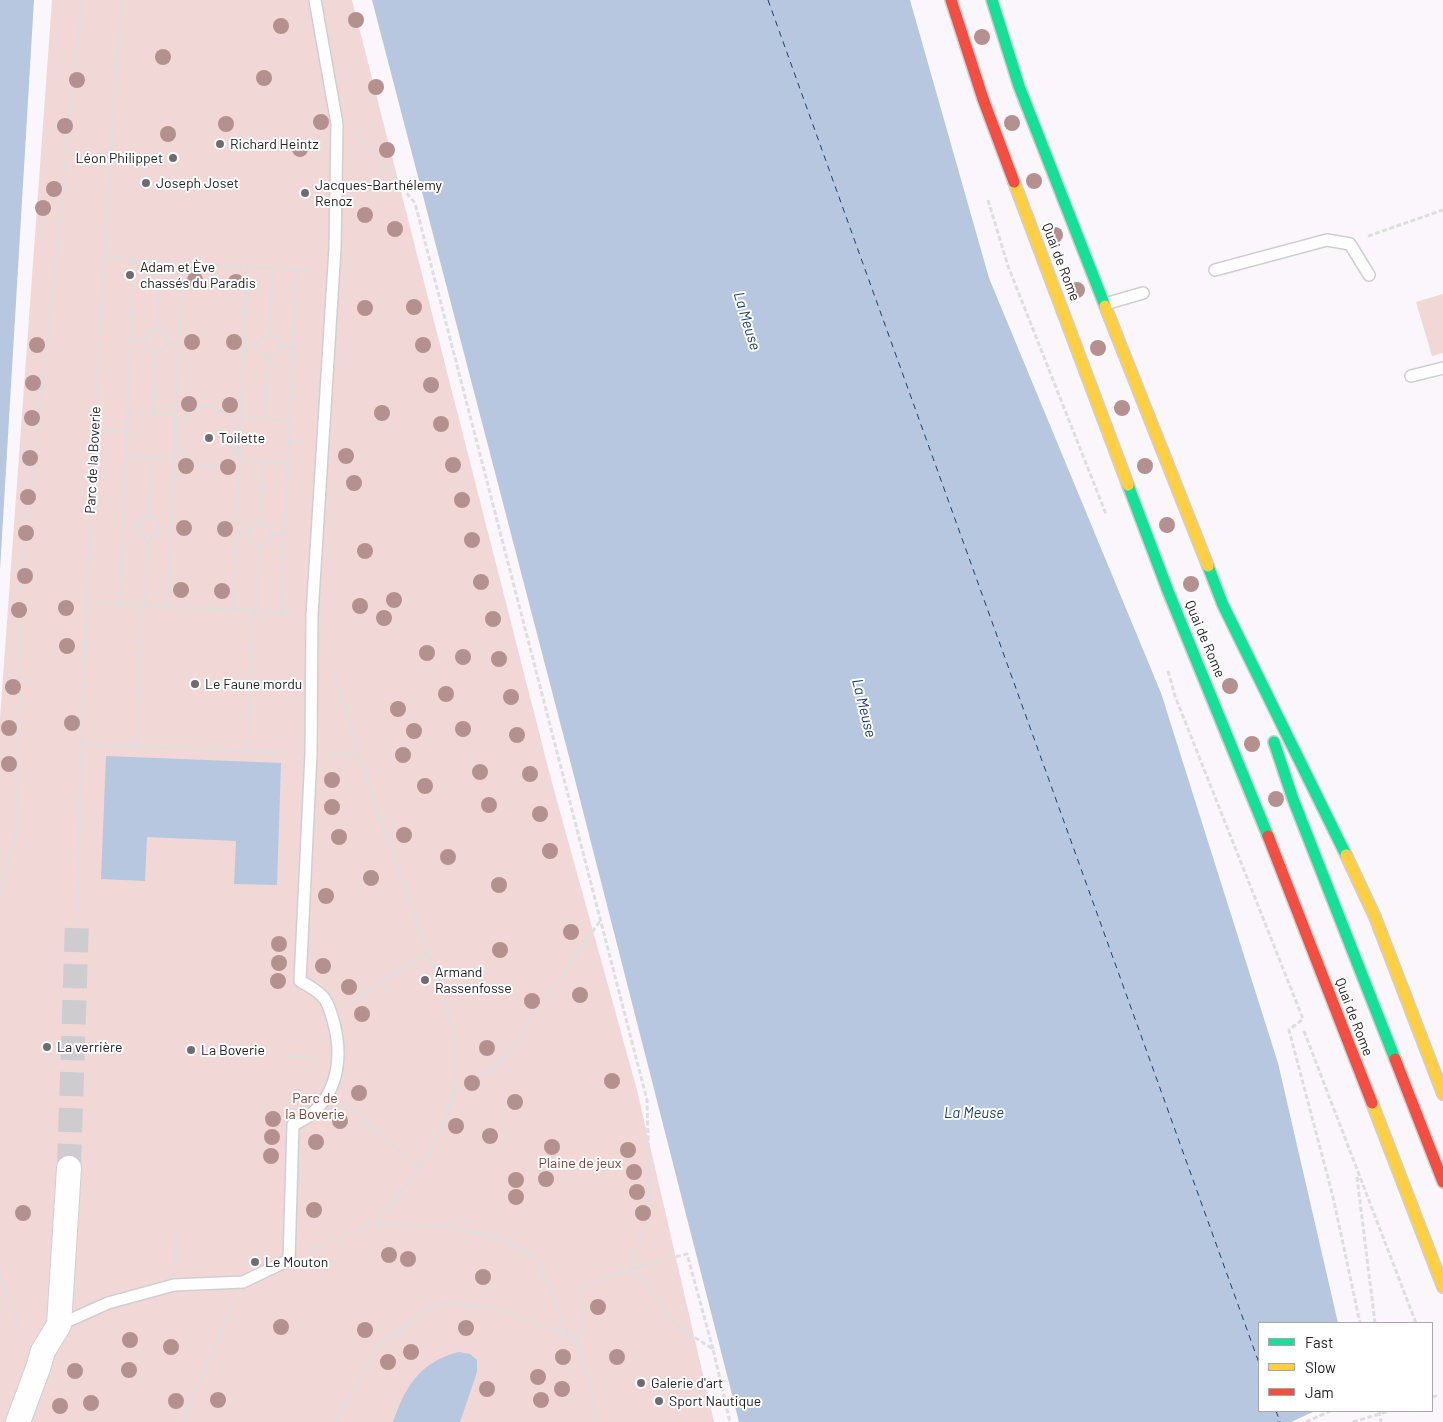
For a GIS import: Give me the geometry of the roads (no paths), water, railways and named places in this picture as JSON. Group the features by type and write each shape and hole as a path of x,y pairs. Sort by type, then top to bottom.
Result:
{"main road":[{"name":"Quai de Rome","path":"950,0 982,99 1168,591 1246,780 1443,1286"},
{"name":"Quai de Rome","path":"992,0 1019,86 1238,639 1264,714"},
{"name":"Quai de Rome","path":"1238,639 1321,803 1375,917 1443,1094"},
{"name":"Quai de Rome","path":"1270,733 1293,798 1443,1182"}],"street":[{"path":"18,1422 38,1368 42,1351 59,1325 69,1168"}],"lane":[{"path":"59,1325 108,1303 174,1285 243,1282 289,1260 293,1126 308,1119 330,1091 339,1062 339,1045 332,1016 324,996 300,981 311,754 312,615 335,248 337,124 315,0"},
{"path":"1215,270 1327,240 1350,244 1369,275"},
{"path":"1104,304 1143,293"},
{"path":"1410,376 1443,368"}],"water":[{"path":"0,0 34,0 0,570"},
{"name":"La Meuse","path":"372,0 910,0 989,278 1161,693 1278,1063 1338,1322 1258,1322 1258,1412 1359,1412 1361,1422 739,1422 574,776"},
{"path":"106,756 281,763 277,885 234,884 236,841 147,837 145,881 101,879"},
{"path":"459,1352 470,1354 477,1360 477,1372 460,1422 393,1422 403,1397 416,1377 434,1362"}],"tunnel":[{"path":"69,1168 77,921"}],"place":[{"name":"Richard Heintz","path":"220,144"},
{"name":"Léon Philippet","path":"173,158"},
{"name":"Joseph Joset","path":"146,183"},
{"name":"Jacques-Barthélemy Renoz","path":"305,193"},
{"name":"Adam et Ève chassés du Paradis","path":"130,275"},
{"name":"Toilette","path":"209,438"},
{"name":"Le Faune mordu","path":"195,684"},
{"name":"Armand Rassenfosse","path":"425,980"},
{"name":"La verrière","path":"47,1047"},
{"name":"La Boverie","path":"191,1050"},
{"name":"Le Mouton","path":"255,1262"},
{"name":"Galerie d'art","path":"641,1383"},
{"name":"Sport Nautique","path":"659,1401"}],"park label":[{"name":"Parc de la Boverie","path":"315,1106"},
{"name":"Plaine de jeux","path":"580,1163"}]}
